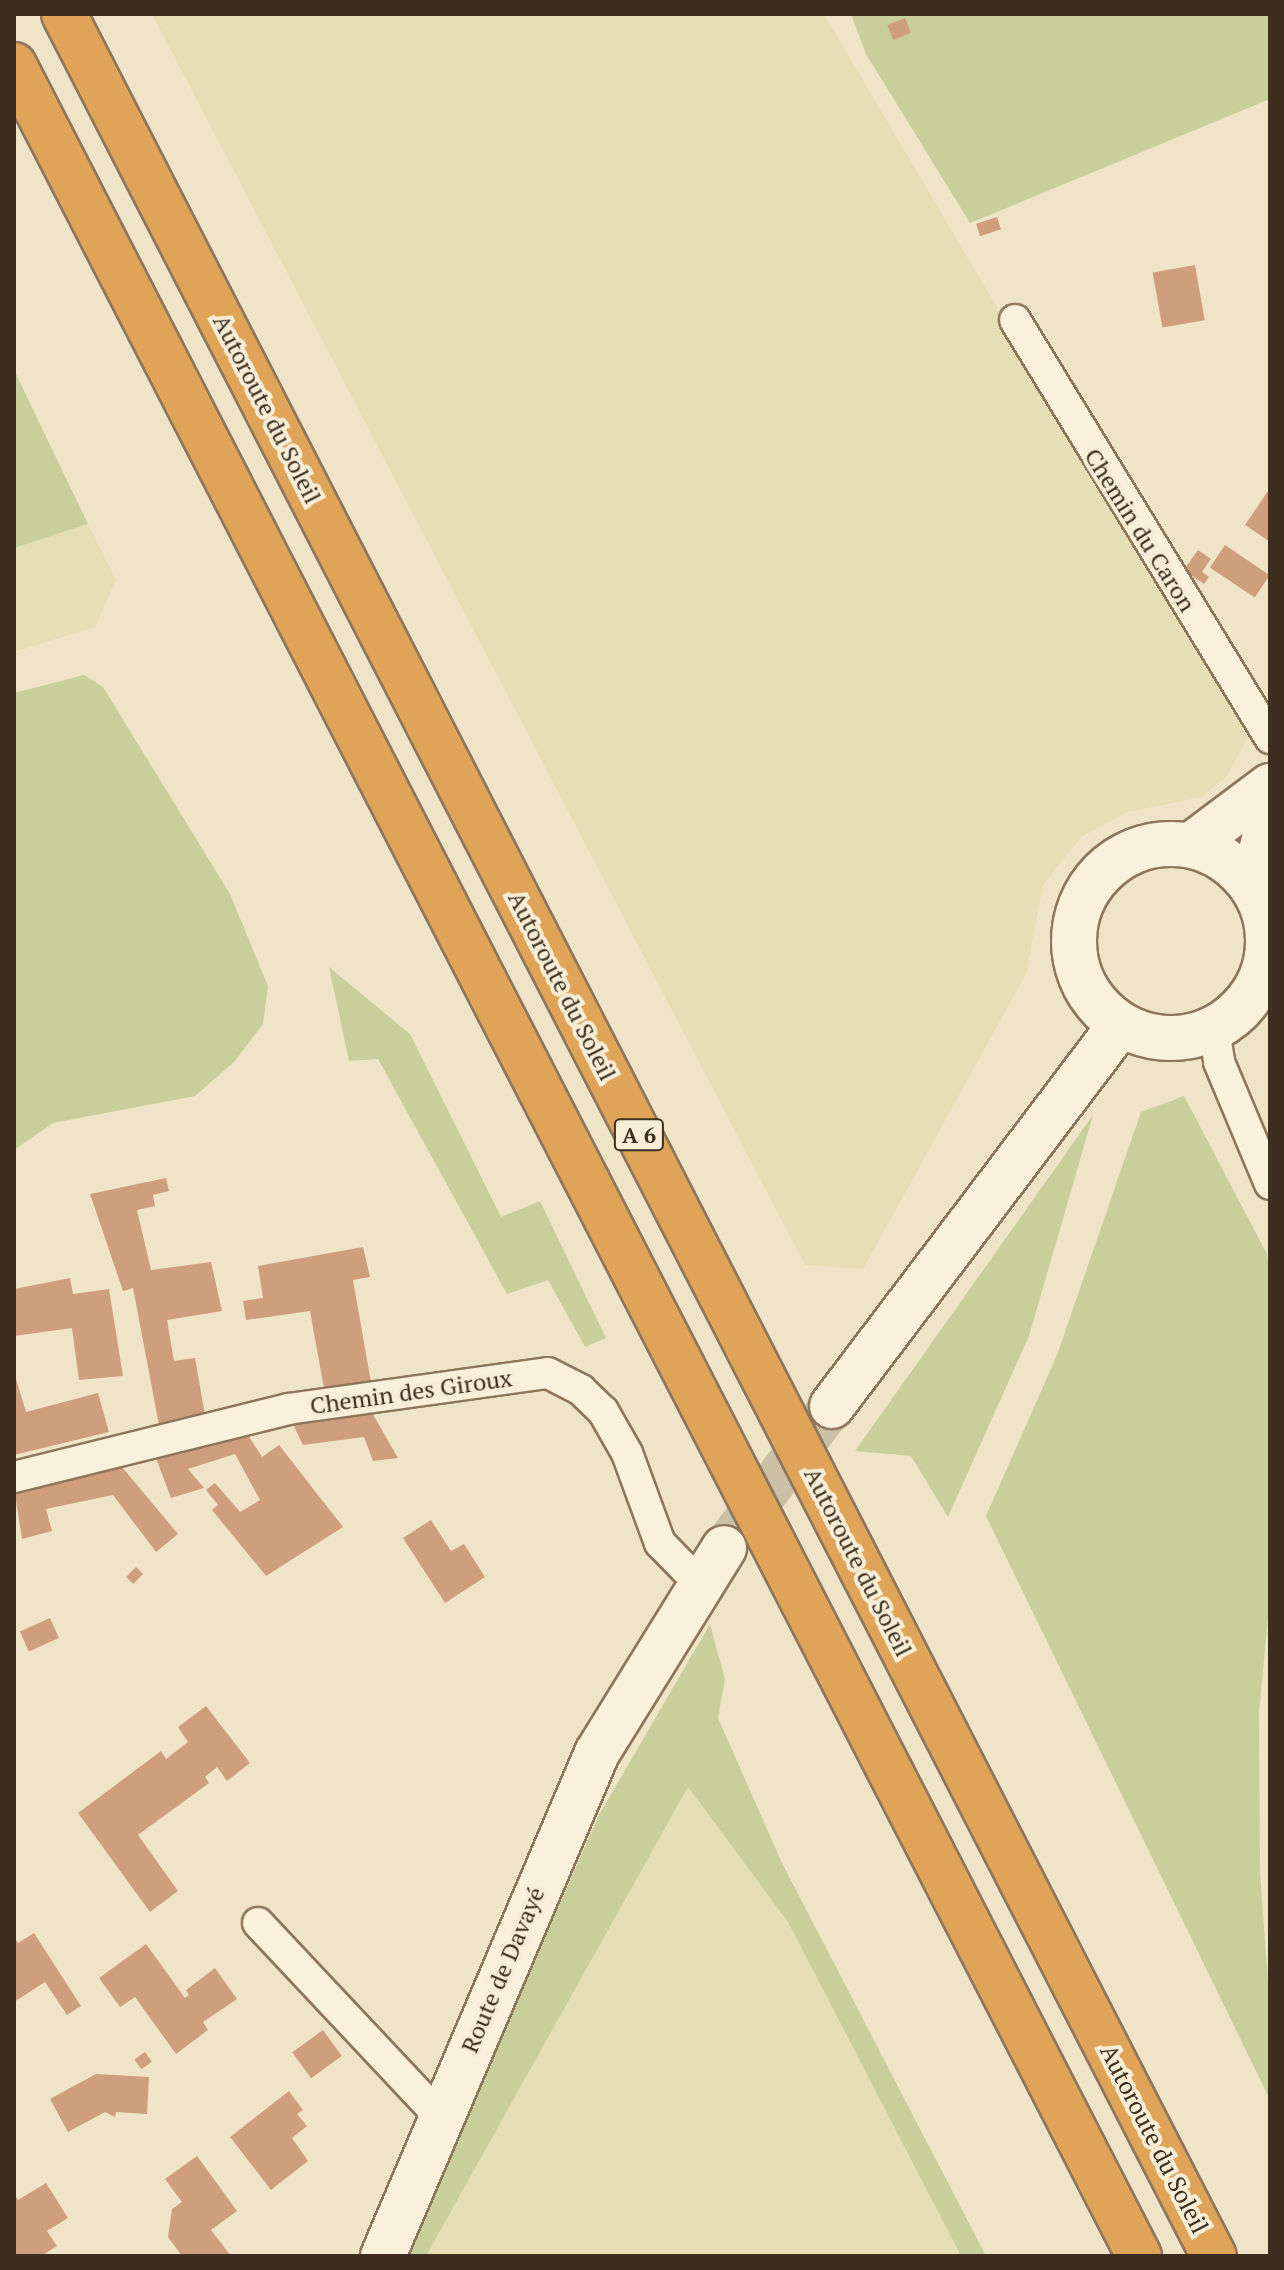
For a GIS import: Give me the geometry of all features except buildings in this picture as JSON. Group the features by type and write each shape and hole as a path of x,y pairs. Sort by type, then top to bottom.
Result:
{"highway":[{"name":"Autoroute du Soleil","path":"64,14 1214,2256"},
{"path":"14,65 1139,2256"}],"street":[{"name":"Chemin du Caron","path":"1015,320 1270,738"},
{"path":"1191,845 1270,786"},
{"path":"1252,886 1270,816"},
{"path":"1161,844 1191,845 1214,854 1252,886 1263,909 1270,950 1257,986 1239,1011 1214,1029 1172,1038 1150,1037 1120,1025 1096,1006 1080,980 1073,950 1075,920 1086,892 1105,868 1131,852 1161,844"},
{"path":"832,1406 1120,1025"},
{"path":"1214,1029 1219,1062 1270,1184"},
{"name":"Chemin des Giroux","path":"14,1477 288,1409 548,1373 581,1390 603,1411 627,1453 660,1543 700,1584"},
{"name":"Route de Davayé","path":"383,2256 551,1853 634,1689 724,1548"},
{"path":"258,1923 441,2118"}],"shaded area":[{"path":"152,14 824,14 1249,735 1227,776 1202,797 1128,812 1081,837 1043,885 1026,974 863,1269 805,1265"},
{"path":"88,524 116,580 95,627 14,652 14,548"},
{"path":"688,1787 788,1922 961,2256 426,2256"}],"green space":[{"path":"851,14 1270,14 1270,99 970,223 866,54"},
{"path":"14,370 88,524 14,548"},
{"path":"84,675 103,687 230,894 268,986 263,1024 235,1061 195,1096 53,1123 14,1150 14,693"},
{"path":"329,967 410,1034 501,1217 540,1201 606,1338 585,1347 548,1280 507,1294 378,1059 349,1061"},
{"path":"1184,1096 1267,1254 1270,1277 1270,1597 1259,1713 1260,1871 1270,2010 1270,2100 986,1516 1057,1355 1141,1112"},
{"path":"1093,1115 1029,1336 948,1517 911,1456 855,1451"},
{"path":"710,1624 725,1679 718,1718 782,1863 986,2256 961,2256 788,1922 688,1787 426,2256 404,2256 599,1815"}],"tunnel":[{"path":"724,1548 832,1406"}]}
